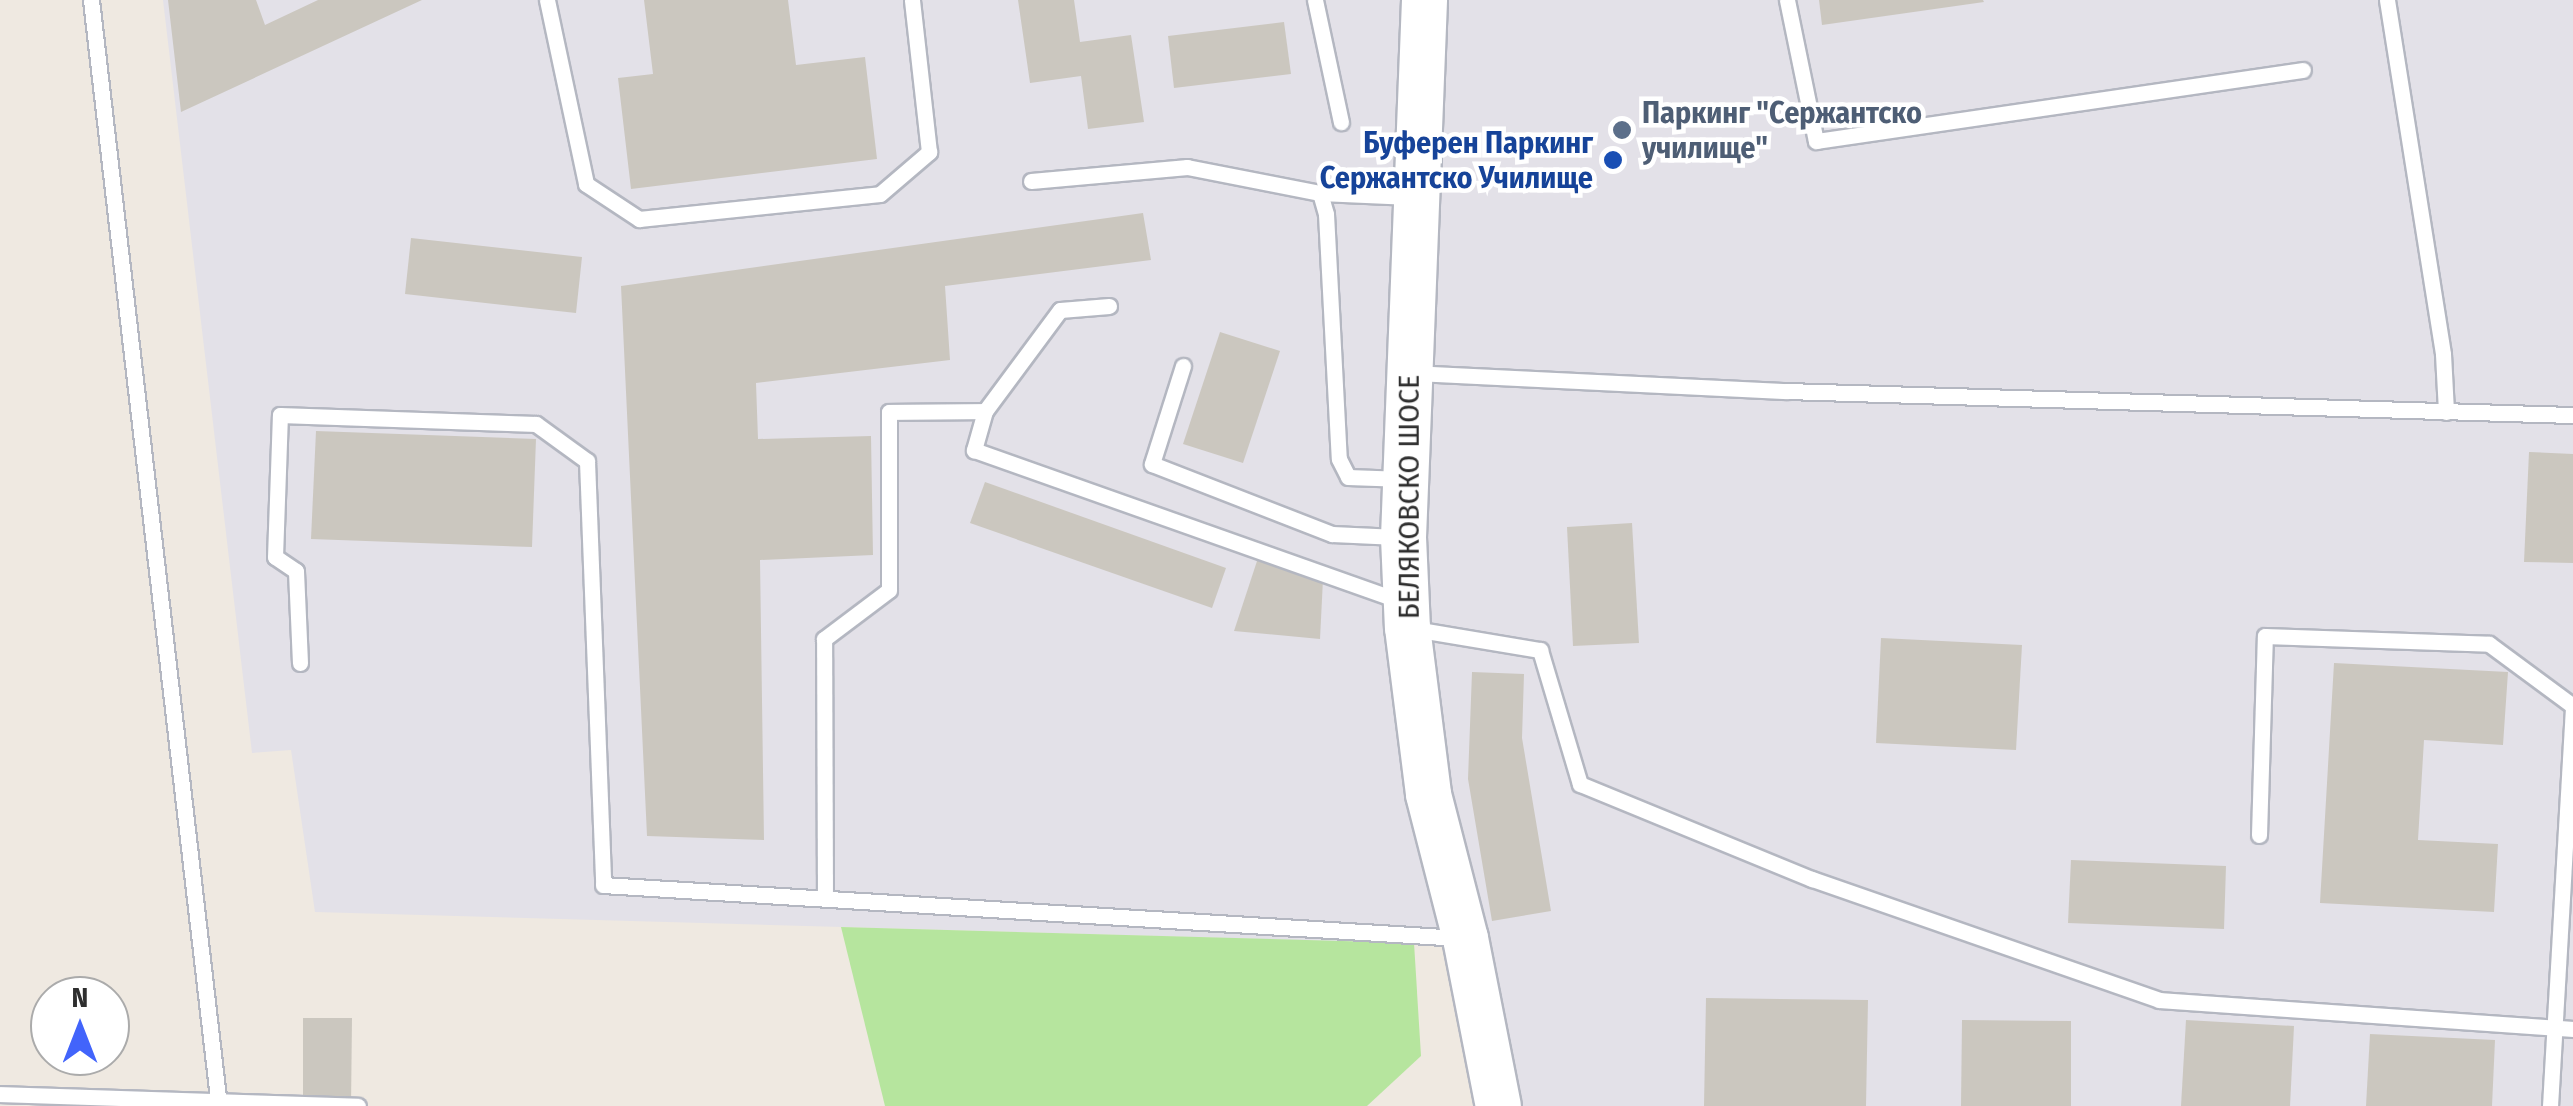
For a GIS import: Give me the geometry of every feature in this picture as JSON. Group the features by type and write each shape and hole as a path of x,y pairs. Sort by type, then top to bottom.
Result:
{"street":[{"name":"БЕЛЯКОВСКО ШОСЕ","path":"1424,0 1402,537 1407,615 1428,794 1464,938 1498,1106"}],"lane":[{"path":"91,0 219,1103"},
{"path":"547,0 586,184 640,220 880,194 930,152 912,0"},
{"path":"1315,0 1341,122"},
{"path":"1787,0 1816,141 2302,70"},
{"path":"2387,0 2443,354 2446,412"},
{"path":"1030,181 1186,167 1320,193 1416,197"},
{"path":"1320,193 1326,214 1339,459 1348,477 1405,479"},
{"path":"1109,306 1060,310 985,411 974,450 1407,615 1540,650 1580,784 1812,879 2159,1000 2573,1029"},
{"path":"1183,366 1152,464 1332,534 1402,537"},
{"path":"1409,373 2573,415"},
{"path":"826,898 824,639 889,590 889,412 985,411"},
{"path":"300,663 296,572 274,557 280,414 536,424 586,462 603,885 1464,938"},
{"path":"2259,835 2265,636 2489,644 2573,706 2550,1106"},
{"path":"0,1094 358,1106"}],"shaded area":[{"path":"163,0 2573,0 2573,1106 1506,1106 1474,945 315,912 291,750 252,753"}],"green space":[{"path":"841,927 1414,943 1421,1056 1367,1106 885,1106"}],"building":[{"path":"168,0 256,0 265,25 318,0 422,0 181,112"},
{"path":"644,0 788,0 796,65 865,57 877,159 631,189 618,78 653,74"},
{"path":"1018,0 1074,0 1080,42 1131,35 1144,122 1088,129 1081,76 1030,83"},
{"path":"1819,0 1983,0 1984,2 1822,25"},
{"path":"1284,22 1291,74 1174,88 1168,36"},
{"path":"1143,213 1151,260 945,286 950,360 756,383 758,439 871,436 873,555 760,560 764,840 647,836 621,286"},
{"path":"411,238 582,257 576,313 405,294"},
{"path":"1220,332 1280,351 1243,463 1183,444"},
{"path":"316,431 536,439 532,547 311,539"},
{"path":"2529,452 2573,454 2573,563 2524,562"},
{"path":"985,482 1226,568 1212,608 970,523"},
{"path":"1632,523 1639,643 1573,646 1567,527"},
{"path":"1259,555 1323,579 1320,639 1234,631"},
{"path":"1881,638 2022,645 2016,750 1876,743"},
{"path":"2334,663 2508,672 2503,745 2424,740 2418,840 2498,844 2494,912 2320,903"},
{"path":"1472,672 1524,674 1522,738 1551,911 1492,921 1468,779"},
{"path":"2071,860 2226,866 2224,929 2068,923"},
{"path":"1706,998 1868,1000 1866,1106 1704,1106"},
{"path":"303,1018 352,1018 351,1106 303,1106"},
{"path":"1962,1020 2071,1021 2071,1106 1961,1106"},
{"path":"2186,1020 2294,1026 2290,1106 2181,1106"},
{"path":"2370,1034 2495,1040 2492,1106 2366,1106"}],"place":[{"name":"Паркинг \"Сержантско училище\"","path":"1622,130"},
{"name":"Буферен Паркинг Сержантско Училище","path":"1613,160"}]}
